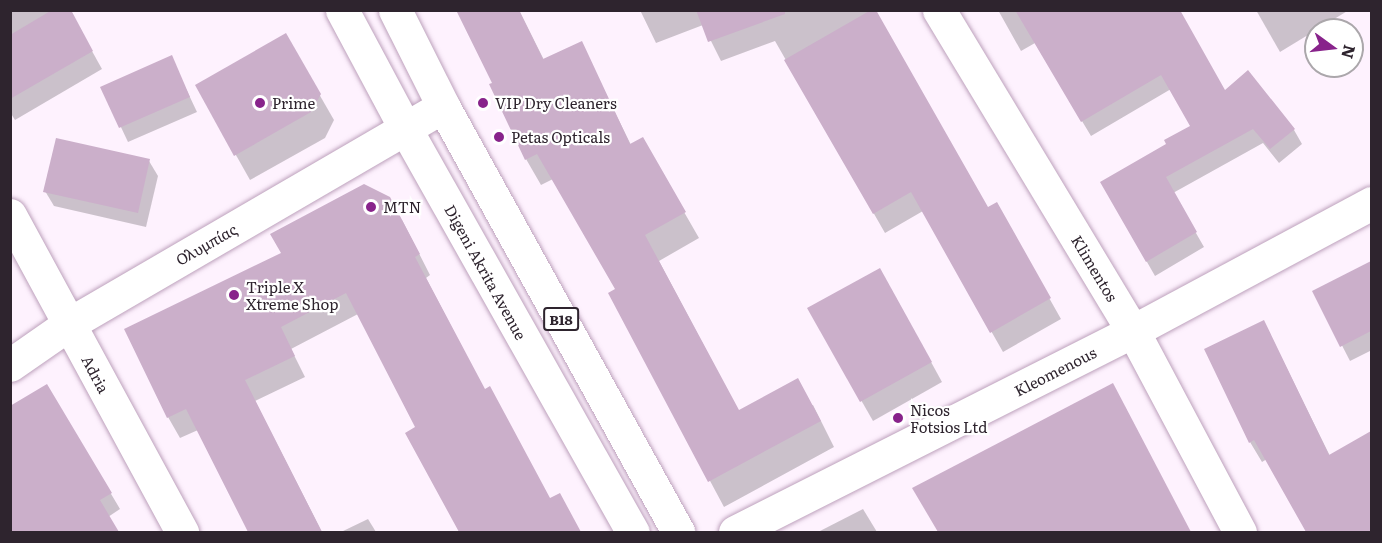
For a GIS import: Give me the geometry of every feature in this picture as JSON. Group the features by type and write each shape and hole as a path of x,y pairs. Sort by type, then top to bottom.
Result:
{"street":[{"name":"Digeni Akrita Avenue","path":"342,10 405,128 633,532"},
{"name":"B18","path":"395,10 443,106 678,532"},
{"name":"Klimentos","path":"939,10 1133,331 1240,532"},
{"name":"Ολυμπίας","path":"10,365 69,324 443,106"},
{"name":"Kleomenous","path":"735,532 1133,331 1371,203"},
{"name":"Adria","path":"10,215 182,532"}],"building":[{"path":"52,10 71,10 93,51 10,99 10,35"},
{"path":"456,10 519,10 543,59 582,41 630,144 643,137 686,212 645,235 739,410 798,378 821,421 708,482 608,293 615,289 537,154 525,160 489,84 492,83"},
{"path":"696,10 785,10 785,14 708,42"},
{"path":"871,10 876,10 988,207 997,202 1051,298 990,333 911,192 873,214 784,60"},
{"path":"1015,10 1180,10 1225,90 1248,70 1295,129 1270,149 1253,129 1166,177 1197,232 1146,262 1100,182 1166,144 1164,140 1190,126 1161,75 1081,122"},
{"name":"Prime","path":"286,33 321,94 311,112 234,156 195,85"},
{"path":"172,55 190,97 119,128 100,87"},
{"path":"56,138 150,159 138,213 43,192"},
{"path":"364,184 390,197 420,254 415,257 485,389 490,386 550,498 560,493 581,532 459,532 405,433 415,427 346,293 281,327 295,356 245,380 322,532 248,532 186,409 167,418 124,329 281,253 270,234"},
{"path":"1371,261 1371,331 1340,347 1312,291"},
{"path":"880,268 932,362 860,402 807,308"},
{"path":"1264,320 1329,455 1371,431 1371,532 1306,532 1254,440 1249,443 1204,349"},
{"path":"1113,383 1191,532 938,532 912,488"},
{"path":"47,384 112,493 100,500 119,532 10,532 10,406"}],"place":[{"name":"Prime","path":"260,103"},
{"name":"VIP Dry Cleaners","path":"483,103"},
{"name":"Petas Opticals","path":"499,137"},
{"name":"MTN","path":"371,207"},
{"name":"Triple X Xtreme Shop","path":"234,295"},
{"name":"Nicos Fotsios Ltd","path":"898,418"}]}
